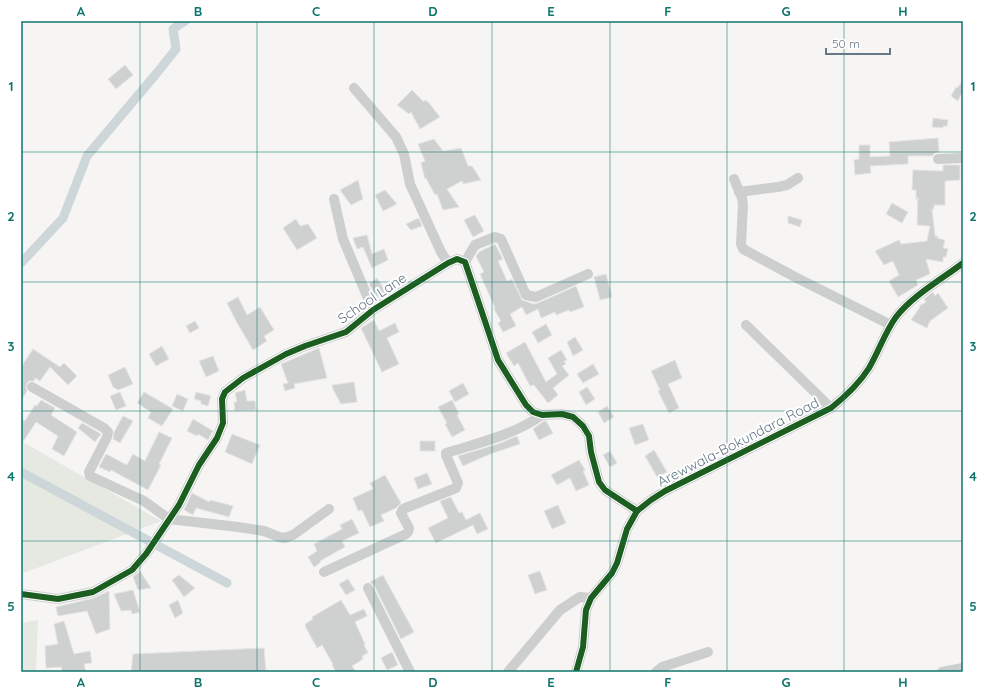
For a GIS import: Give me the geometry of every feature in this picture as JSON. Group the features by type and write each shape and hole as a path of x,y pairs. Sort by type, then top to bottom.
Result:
{"street":[{"path":"354,88 396,137 404,154 410,184 441,252 448,263"},
{"path":"938,159 963,158"},
{"path":"739,192 787,185 798,178"},
{"path":"734,179 743,205 741,244 743,249 891,325"},
{"path":"334,200 343,239 373,310"},
{"path":"588,274 536,297 530,297 526,295 501,239 495,237 476,245 464,262 498,360 526,405 533,412 542,415 562,414 573,417 589,436 592,458 599,482 605,490 637,511"},
{"name":"School Lane","path":"21,594 58,599 99,590 132,570 146,554 179,505 199,465 217,438 223,423 222,399 225,392 243,378 286,354 346,332 373,310 448,263 457,259 464,262"},
{"name":"Arewwala-Bokundara Road","path":"576,672 583,647 586,610 591,598 612,573 617,563 627,529 637,511 665,491 831,408 854,389 868,368 897,316 919,296 963,263"},
{"path":"746,325 831,408"},
{"path":"32,387 104,428 108,432 107,437 89,472 90,476 144,501 169,519 264,531 278,537 285,538 293,535 329,509"},
{"path":"324,572 406,534 408,532 408,528 401,513 403,509 456,488 458,483 446,453 522,427 542,415"},
{"path":"368,588 410,672"},
{"path":"508,672 560,610 580,596 591,598"},
{"path":"656,672 662,667 708,652"},
{"path":"942,672 963,668"}],"shaded area":[{"path":"21,441 161,521 21,574"},
{"path":"38,620 36,672 21,672 21,623"}],"building":[{"path":"125,65 133,75 116,89 108,79"},
{"path":"963,81 963,95 961,94 958,101 951,96 956,87 957,88"},
{"path":"412,90 424,102 425,100 429,103 440,117 420,129 411,112 409,114 397,105"},
{"path":"933,118 948,120 947,126 943,126 943,128 932,127"},
{"path":"938,138 939,152 932,156 908,156 908,164 870,166 871,173 855,175 854,160 859,159 859,145 870,145 870,157 890,156 889,142"},
{"path":"434,139 443,151 461,148 468,166 472,166 481,180 463,184 462,181 447,189 459,207 443,210 437,194 435,195 426,178 425,179 421,163 425,161 418,144"},
{"path":"943,165 960,165 960,180 945,181 945,205 934,205 934,209 932,209 935,236 945,240 943,248 948,249 946,257 943,257 943,262 926,259 930,274 916,280 918,285 898,297 889,281 899,275 893,261 884,265 875,251 899,240 901,244 927,241 930,226 917,225 918,197 916,200 916,190 912,190 913,170 943,171"},
{"path":"358,180 363,199 351,205 340,190"},
{"path":"385,190 397,204 383,211 375,195"},
{"path":"892,203 908,212 902,223 886,214"},
{"path":"475,215 484,231 473,237 464,220"},
{"path":"788,216 802,220 800,227 788,223"},
{"path":"419,218 422,226 411,230 406,224"},
{"path":"296,219 300,226 308,224 317,238 297,250 283,228"},
{"path":"367,235 372,254 384,249 388,260 372,268 363,247 357,249 353,238"},
{"path":"495,244 503,259 498,261 507,281 512,279 522,300 533,304 538,303 576,286 584,307 570,312 569,310 556,315 555,312 541,318 538,309 526,315 522,307 510,314 516,326 503,332 498,323 501,321 494,309 495,308 480,274 484,272 476,256 479,252"},
{"path":"606,274 612,297 600,300 594,277"},
{"path":"377,278 386,292 377,297 369,284"},
{"path":"933,292 935,296 938,293 948,308 930,321 927,328 911,320 920,307 919,306 926,302 924,299"},
{"path":"238,297 247,315 260,307 274,330 264,336 267,341 253,350 227,303"},
{"path":"374,320 379,331 395,323 399,332 387,338 399,364 382,372 361,328"},
{"path":"195,321 199,328 190,333 186,326"},
{"path":"546,324 552,335 538,343 532,332"},
{"path":"575,337 583,350 573,356 567,342"},
{"path":"525,342 546,382 557,374 548,358 561,350 567,360 564,361 566,364 562,366 569,375 553,388 558,395 548,403 534,385 530,386 518,363 514,366 506,353"},
{"path":"162,346 169,359 156,366 149,354"},
{"path":"319,348 327,378 294,384 295,388 285,391 283,384 288,383 281,364"},
{"path":"33,349 60,367 64,363 77,376 68,385 50,367 40,381 35,378 34,381 29,381 27,383 27,391 21,401 21,367"},
{"path":"213,356 219,371 206,377 199,361"},
{"path":"675,360 682,378 668,384 679,408 669,413 658,391 660,390 651,371"},
{"path":"593,364 599,374 583,383 577,374"},
{"path":"125,367 133,384 118,390 113,387 108,375"},
{"path":"354,382 357,402 341,404 332,385"},
{"path":"463,383 469,394 455,402 449,391"},
{"path":"587,387 595,399 586,405 579,392"},
{"path":"245,390 247,401 255,401 256,410 235,411 234,402 237,402 235,393"},
{"path":"120,392 126,406 116,410 110,396"},
{"path":"144,392 173,409 162,426 148,418 151,412 137,403"},
{"path":"196,392 211,396 208,406 201,404 201,401 194,399"},
{"path":"177,394 188,399 183,411 172,406"},
{"path":"41,400 55,408 51,415 77,432 64,456 52,449 58,436 36,422 21,445 21,419 25,421 35,405 37,406"},
{"path":"452,400 459,414 457,415 465,430 452,437 445,424 447,423 438,407"},
{"path":"607,406 614,417 604,423 598,412"},
{"path":"123,416 133,421 120,443 113,439 114,432"},
{"path":"193,419 213,431 208,440 198,434 197,436 187,431"},
{"path":"546,421 553,433 539,440 533,429"},
{"path":"82,423 101,434 95,442 78,428"},
{"path":"643,424 649,440 635,445 629,428"},
{"path":"159,432 172,438 159,464 161,465 148,490 111,470 110,472 99,467 106,454 127,465 133,454 145,461"},
{"path":"232,434 260,445 252,464 225,452"},
{"path":"517,436 520,444 490,454 463,466 458,456 498,444"},
{"path":"420,441 435,441 435,451 420,451"},
{"path":"654,450 667,472 657,477 645,456"},
{"path":"610,451 617,463 610,467 603,455"},
{"path":"579,460 585,470 583,471 589,485 576,491 570,478 557,485 551,475"},
{"path":"427,473 432,484 418,489 414,478"},
{"path":"385,475 401,503 396,508 381,515 384,521 370,527 362,510 358,511 353,498 373,489 370,483"},
{"path":"192,493 209,502 210,500 233,506 229,517 196,508 193,515 184,510"},
{"path":"451,497 459,513 462,512 466,520 480,513 488,529 477,534 473,525 436,543 428,528 448,518 440,501"},
{"path":"558,505 566,523 552,529 544,511"},
{"path":"352,519 359,533 342,541 345,547 320,561 321,562 314,567 308,557 317,551 314,544 342,529 340,525"},
{"path":"140,571 151,588 138,590 133,577"},
{"path":"540,571 547,590 535,594 528,575"},
{"path":"179,575 195,588 184,597 172,580"},
{"path":"383,575 414,632 401,639 374,585 370,582"},
{"path":"348,579 355,590 346,595 339,584"},
{"path":"133,590 140,612 132,614 131,610 121,611 114,594"},
{"path":"109,591 110,629 96,634 87,611 58,616 56,607 94,598"},
{"path":"178,600 183,613 175,618 169,605"},
{"path":"341,600 350,615 364,609 367,616 355,622 368,653 362,656 363,659 352,666 356,672 336,672 322,645 317,648 305,626 305,624 313,619 312,617"},
{"path":"64,621 74,654 90,651 92,663 84,664 86,672 63,672 61,667 46,668 45,646 58,644 54,624"},
{"path":"264,648 266,672 131,672 133,654"},
{"path":"392,652 398,665 387,670 381,658"}],"waterway":[{"path":"21,263 63,218 87,156 176,49 173,29 185,21"},
{"path":"21,472 227,583"}],"cycle path":[{"path":"21,594 58,599 93,592 132,570 146,554 179,505 199,465 217,438 223,423 222,399 225,392 243,378 286,354 346,332 373,310 448,263 457,259 465,262 498,360 526,405 533,412 542,415 562,414 573,417 583,426 589,436 591,452 599,482 605,490 637,511"},
{"path":"576,672 583,647 586,610 591,598 612,573 617,563 627,529 637,511 665,491 831,408 852,390 865,374 873,362 892,323 903,309 919,295 963,263"}]}
